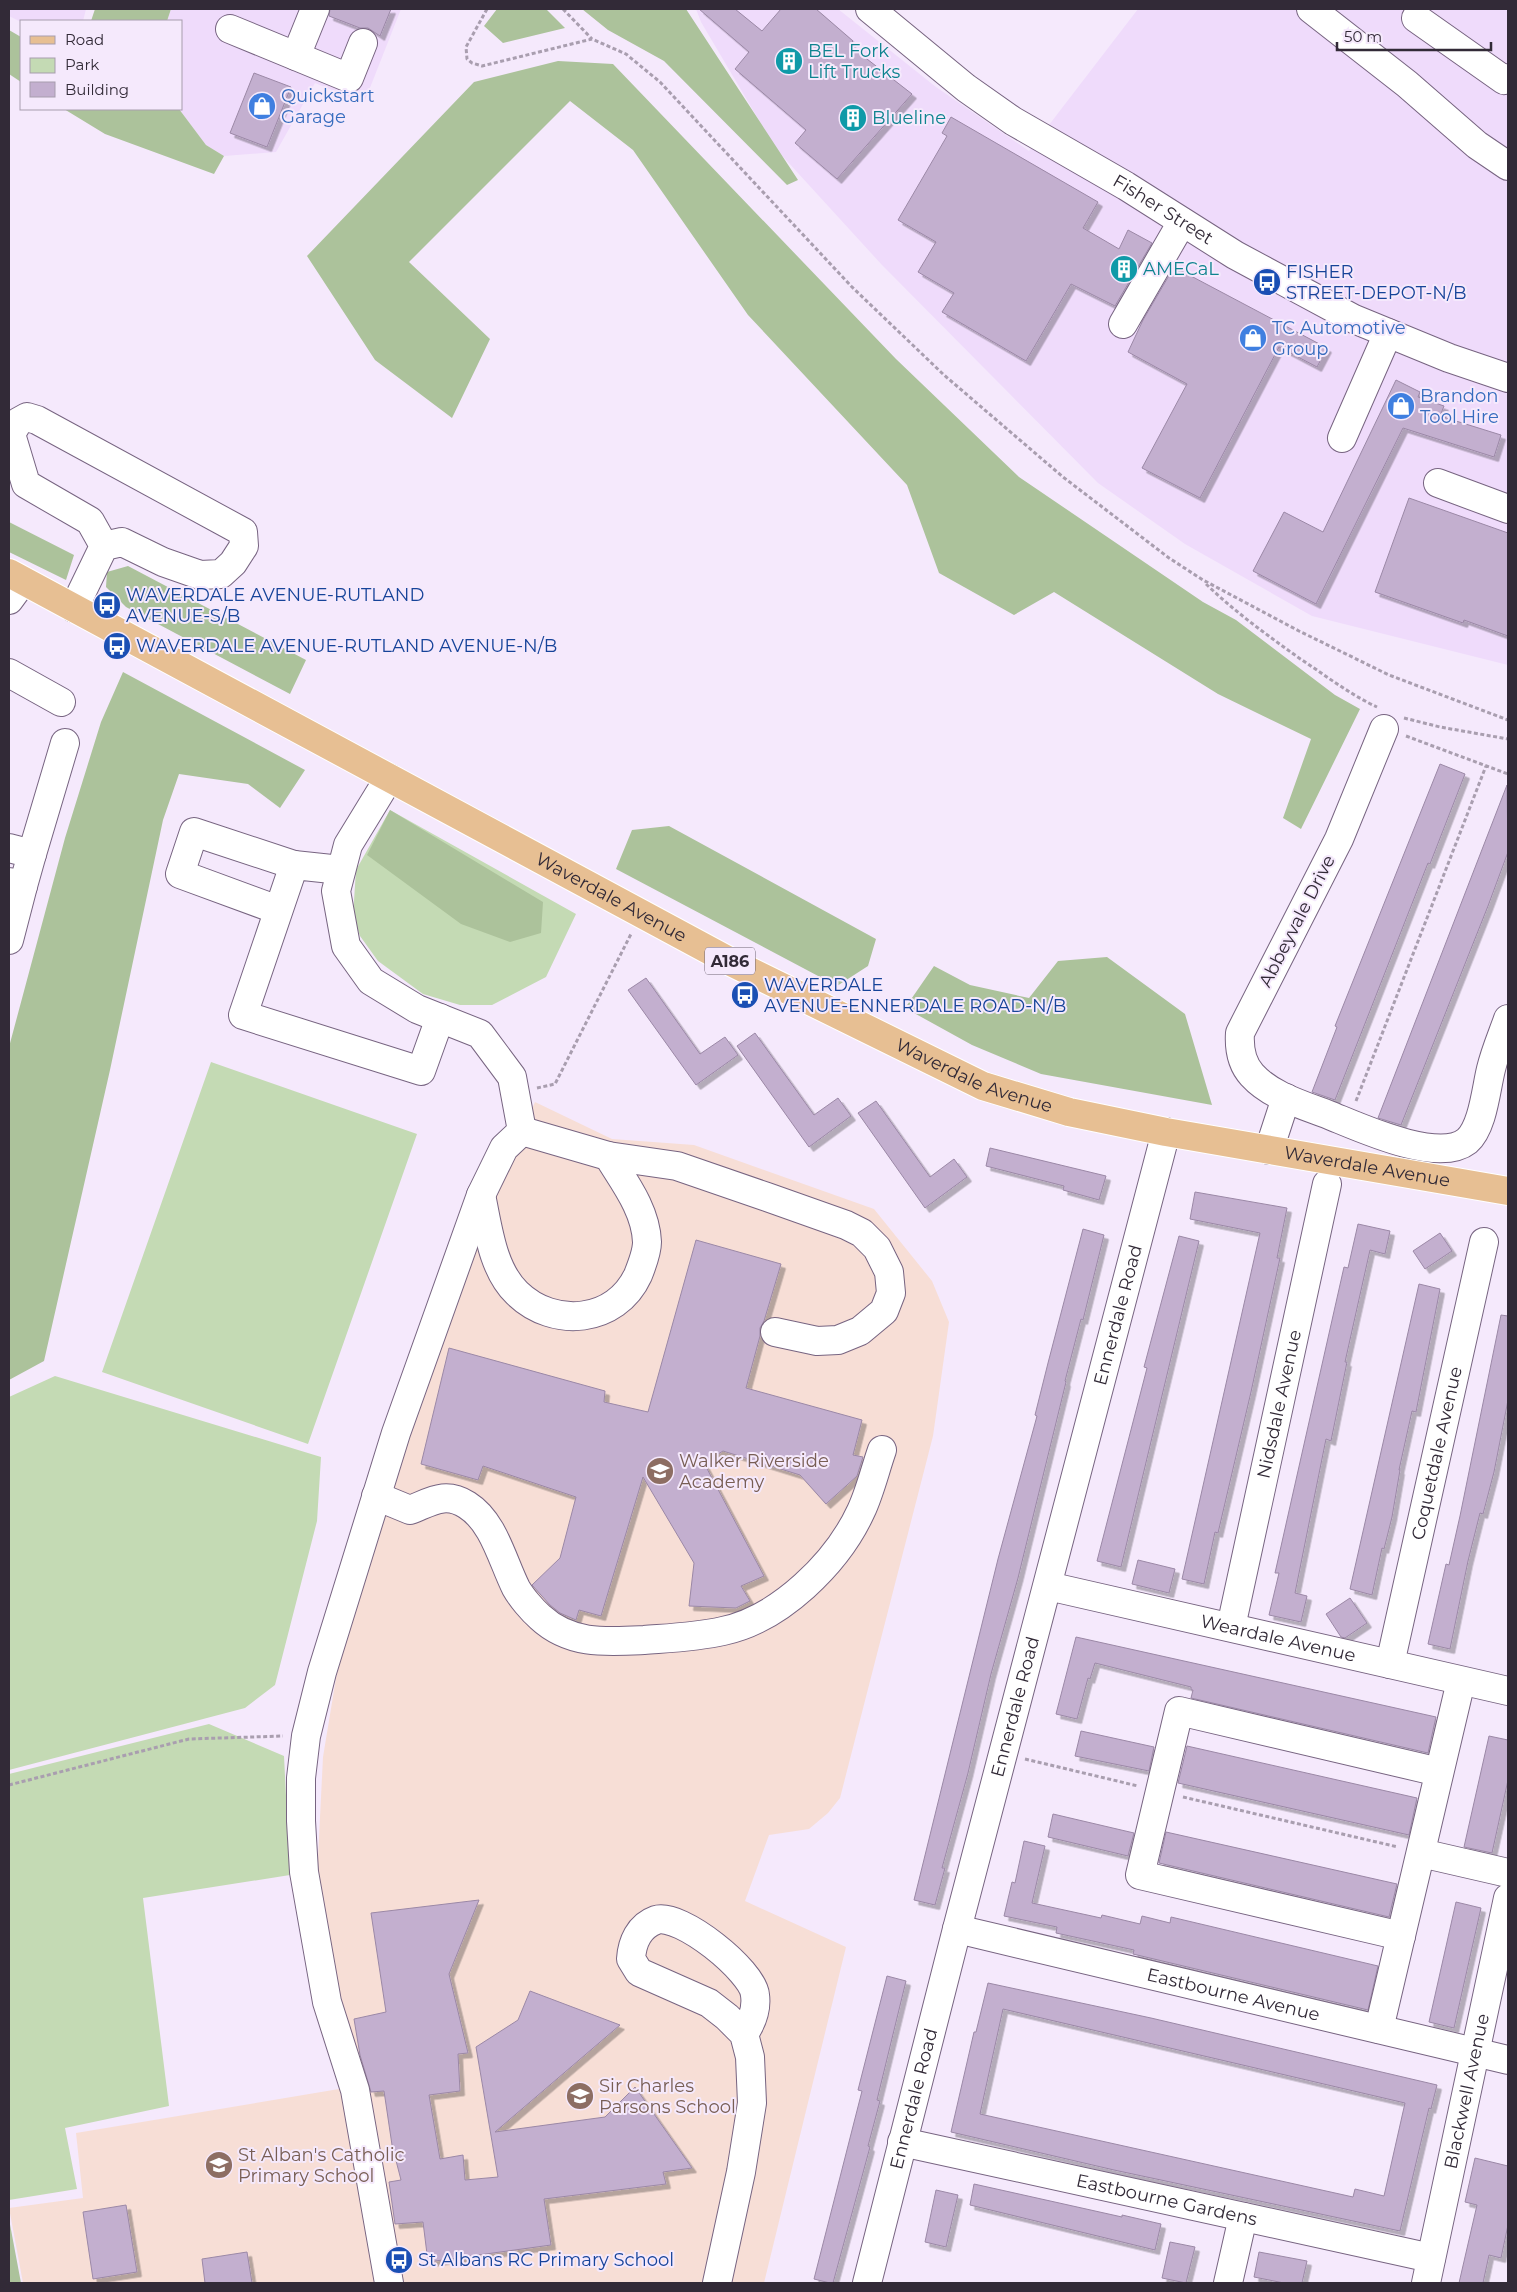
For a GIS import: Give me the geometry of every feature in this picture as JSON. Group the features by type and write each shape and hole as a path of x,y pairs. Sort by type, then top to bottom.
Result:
{"main road":[{"name":"Waverdale Avenue","path":"13,584 74,608 740,966 983,1086 1069,1112 1166,1132 1508,1192"}],"street":[{"path":"296,56 315,9"},
{"name":"Fisher Street","path":"870,9 966,88 1013,121 1126,186 1235,255 1354,319 1449,358 1508,378"},
{"path":"1311,9 1407,84 1477,145 1508,166"},
{"path":"1416,18 1504,80 1508,78"},
{"path":"230,29 349,78 363,43"},
{"path":"1123,324 1182,222"},
{"path":"1342,438 1388,333"},
{"path":"26,417 37,420 243,532 244,546 233,563 221,574 200,575 164,562 122,542 104,546 90,521 26,484 11,434 18,422 26,417"},
{"path":"1438,482 1508,509"},
{"path":"74,608 104,546"},
{"path":"9,673 61,702"},
{"name":"Abbeyvale Drive","path":"1388,718 1339,839 1240,1033 1243,1062 1252,1075 1267,1088 1286,1098 1383,1138 1446,1148 1458,1146 1474,1132 1490,1070 1508,1019"},
{"path":"9,940 20,851 65,743"},
{"path":"389,778 344,858 336,891 346,946 371,981 417,1009 480,1034 512,1077 522,1131"},
{"path":"278,910 180,874 194,832 294,865 344,858"},
{"path":"294,865 243,1015 421,1071 440,1018"},
{"path":"1269,1150 1286,1098"},
{"path":"522,1131 608,1156 677,1166 846,1224 862,1233 877,1248 889,1272 891,1293 884,1311 860,1331 838,1340 817,1341 775,1332"},
{"path":"388,2283 355,2090 327,2002 304,1872 300,1821 301,1778 306,1736 322,1672 396,1433 481,1194 504,1148 522,1131"},
{"name":"Ennerdale Road","path":"868,2283 957,1929 1166,1132"},
{"path":"481,1194 494,1254 505,1277 517,1293 537,1307 562,1316 586,1316 609,1308 633,1285 642,1266 647,1243 644,1224 637,1204 608,1156"},
{"name":"Nidsdale Avenue","path":"1231,1627 1327,1184"},
{"name":"Coquetdale Avenue","path":"1390,1664 1484,1242"},
{"path":"376,1496 410,1510 433,1499 443,1497 468,1505 484,1520 500,1548 517,1590 541,1617 563,1632 583,1640 615,1641 694,1636 725,1631 754,1619 789,1599 821,1571 845,1542 862,1510 882,1450"},
{"name":"Weardale Avenue","path":"1048,1586 1508,1691"},
{"path":"1379,2029 1461,1681"},
{"path":"1401,1936 1140,1874 1178,1711 1439,1772"},
{"path":"1421,1852 1508,1873"},
{"name":"Blackwell Avenue","path":"1429,2271 1475,2052 1502,1960 1508,1898"},
{"path":"717,2283 739,2182 752,2103 750,2057 744,2034 709,2003 639,1972 631,1959 632,1945 642,1930 657,1920 674,1921 705,1939 725,1954 742,1972 756,1993 754,2017 744,2034"},
{"name":"Eastbourne Avenue","path":"957,1929 1508,2060"},
{"name":"Eastbourne Gardens","path":"902,2142 1243,2217 1429,2271"},
{"path":"1228,2283 1243,2217"}],"path":[{"path":"487,9 466,47 467,59 472,63 482,66 592,39"},
{"path":"563,9 592,39 626,54 660,82 852,286 944,376 1063,477 1169,558 1203,580 1299,632 1389,675 1508,720"},
{"path":"1203,580 1226,604 1348,692 1388,718 1486,766 1508,774"},
{"path":"1388,718 1508,739"},
{"path":"1345,1121 1354,1105 1486,766"},
{"path":"515,1092 555,1084 641,913"},
{"path":"9,1785 189,1738 306,1736"},
{"path":"1003,1754 1421,1852"}],"shaded area":[{"path":"9,9 86,9 83,20 20,22 9,16"},
{"path":"171,9 401,9 364,103 315,83 276,152 224,156 206,145 180,110 182,110 182,20 167,20"},
{"path":"696,9 838,9 936,87 1029,151 1138,9 1508,9 1508,665 1312,616 1185,544 1098,483 882,265 776,149 701,22"},
{"path":"535,1102 612,1139 694,1145 874,1209 932,1281 949,1322 933,1436 840,1798 828,1813 809,1829 769,1835 745,1901 846,1947 764,2283 23,2283 9,2208 83,2198 76,2133 345,2088 317,1878 323,1757 340,1654 384,1506 477,1234"}],"green space":[{"path":"95,9 171,9 167,20 91,20"},
{"path":"497,9 546,9 565,28 503,43 484,26"},
{"path":"582,9 686,9 798,180 787,185 664,61 608,30"},
{"path":"9,30 20,36 20,81 9,74"},
{"path":"558,61 613,64 896,359 1019,477 1203,602 1236,620 1335,695 1360,709 1301,829 1283,818 1311,739 1218,694 1054,592 1014,615 939,573 907,485 748,315 633,150 570,101 409,262 490,339 452,418 375,360 307,256 474,82"},
{"path":"66,110 180,110 206,145 224,156 214,174 105,134"},
{"path":"9,522 74,555 66,580 9,552"},
{"path":"128,566 306,660 290,694 126,607 106,587 107,572"},
{"path":"123,672 305,770 280,808 248,784 179,774 163,820 110,1070 44,1361 9,1380 9,1047 65,838 101,722"},
{"path":"390,810 576,914 546,977 492,1005 460,1005 423,994 378,961 360,936 353,916 356,870"},
{"path":"390,810 543,902 541,933 510,942 461,924 367,855"},
{"path":"669,826 876,939 868,966 837,986 616,869 632,830"},
{"path":"1107,957 1185,1014 1212,1105 1041,1074 972,1045 905,1008 934,966 970,985 1029,998 1058,961"},
{"path":"211,1062 417,1134 308,1444 102,1372"},
{"path":"55,1376 321,1457 317,1521 275,1685 245,1708 9,1770 9,1397"},
{"path":"209,1724 284,1756 290,1875 143,1898 169,2106 65,2128 77,2189 9,2200 9,1774"},
{"path":"9,2219 21,2283 9,2283"}],"building":[{"path":"330,9 391,9 380,36 368,28 360,28 329,16"},
{"path":"699,9 735,9 762,31 781,9 816,9 853,41 849,45 912,94 837,179 795,143 806,130 735,69 749,52"},
{"path":"254,73 291,87 267,147 230,133"},
{"path":"951,117 1098,202 1083,228 1119,249 1128,230 1152,243 1115,306 1071,284 1026,361 942,312 954,293 918,272 936,242 898,220 947,136 942,133"},
{"path":"1174,267 1327,348 1317,367 1279,347 1200,498 1142,468 1187,384 1128,352 1143,320"},
{"path":"1396,380 1420,392 1418,397 1444,406 1440,416 1501,435 1494,457 1403,428 1316,604 1253,571 1284,512 1323,532"},
{"path":"1409,498 1508,533 1508,636 1464,620 1463,623 1375,592"},
{"path":"1440,764 1465,774 1430,864 1428,863 1335,1100 1312,1092 1337,1027 1335,1026"},
{"path":"1507,785 1508,852 1488,906 1401,1125 1378,1118"},
{"path":"646,978 700,1054 725,1037 738,1055 696,1085 628,990"},
{"path":"755,1033 814,1115 838,1098 851,1116 809,1147 737,1046"},
{"path":"876,1101 930,1177 954,1159 967,1177 925,1208 858,1113"},
{"path":"990,1148 1106,1176 1099,1200 1063,1190 1064,1186 986,1166"},
{"path":"1195,1192 1287,1208 1277,1258 1280,1258 1251,1392 1218,1533 1215,1532 1204,1584 1182,1579 1260,1233 1190,1219"},
{"path":"1358,1224 1390,1231 1385,1254 1370,1250 1345,1362 1347,1362 1331,1441 1326,1439 1295,1593 1307,1596 1301,1622 1269,1615 1279,1573 1275,1573 1344,1267 1348,1268"},
{"path":"1083,1229 1104,1235 1083,1320 1081,1319 1065,1381 1018,1578 991,1674 968,1773 942,1868 945,1868 935,1905 914,1900 998,1559 1037,1416 1035,1415"},
{"path":"1440,1233 1452,1251 1425,1269 1413,1251"},
{"path":"1179,1236 1199,1241 1121,1567 1097,1561 1147,1368 1144,1367"},
{"path":"696,1240 781,1264 764,1321 760,1328 760,1336 746,1388 862,1420 853,1455 863,1457 857,1476 826,1504 800,1475 723,1451 704,1463 764,1576 741,1586 750,1601 736,1608 689,1606 694,1563 643,1477 601,1616 579,1610 576,1620 560,1613 532,1585 560,1558 576,1497 483,1466 478,1480 421,1464 449,1348 605,1391 604,1402 648,1412"},
{"path":"1419,1284 1440,1289 1416,1412 1412,1411 1399,1470 1392,1517 1384,1549 1382,1548 1372,1595 1350,1589"},
{"path":"1501,1315 1508,1316 1508,1400 1494,1472 1483,1514 1480,1513 1468,1561 1450,1649 1428,1644 1446,1564 1449,1565 1460,1516"},
{"path":"1138,1560 1175,1569 1169,1593 1132,1584"},
{"path":"1350,1598 1367,1623 1345,1638 1341,1637 1326,1614"},
{"path":"1076,1637 1436,1717 1428,1753 1191,1698 1193,1690 1191,1690 1191,1687 1095,1663 1090,1679 1088,1678 1077,1719 1056,1714"},
{"path":"1081,1731 1154,1747 1149,1771 1075,1756"},
{"path":"1489,1736 1508,1740 1508,1780 1492,1853 1464,1847"},
{"path":"1187,1746 1417,1798 1409,1835 1178,1783"},
{"path":"1053,1814 1134,1833 1128,1856 1048,1837"},
{"path":"1166,1832 1397,1884 1389,1917 1159,1863"},
{"path":"1024,1841 1045,1846 1032,1903 1101,1918 1102,1915 1140,1924 1142,1916 1170,1923 1171,1917 1378,1966 1368,2010 1133,1954 1134,1950 1056,1933 1057,1927 1004,1916 1012,1882 1015,1883"},
{"path":"479,1900 449,1974 468,2053 458,2054 460,2091 429,2095 440,2159 463,2155 465,2180 498,2177 476,2047 518,2020 530,1991 620,2025 495,2132 605,2117 635,2087 692,2168 663,2172 666,2184 544,2199 551,2245 428,2262 423,2222 395,2224 389,2182 401,2180 392,2145 384,2091 371,2092 360,2055 354,2019 386,2012 371,1913"},
{"path":"1456,1902 1481,1908 1454,2028 1429,2022"},
{"path":"887,1976 906,1981 877,2100 880,2101 868,2146 870,2147 833,2283 830,2283 814,2279 862,2091 858,2090"},
{"path":"988,1983 1151,2018 1437,2085 1431,2109 1429,2108 1400,2231 1114,2170 951,2132 974,2032 976,2032","holes":["1003,2009 1405,2103 1384,2196 1355,2189 1353,2197 980,2114"]},
{"path":"1475,2158 1508,2166 1508,2225 1501,2258 1489,2255 1483,2283 1459,2283 1477,2205 1465,2202"},
{"path":"974,2184 1161,2224 1155,2250 970,2205"},
{"path":"936,2190 958,2195 946,2247 925,2242"},
{"path":"126,2205 137,2272 93,2279 83,2212"},
{"path":"1170,2242 1195,2247 1186,2283 1162,2278"},
{"path":"247,2252 252,2283 205,2283 202,2259"},
{"path":"1259,2252 1307,2261 1302,2283 1284,2283 1254,2277"}],"place":[{"name":"BEL Fork Lift Trucks","path":"789,61"},
{"name":"Quickstart Garage","path":"262,106"},
{"name":"Blueline","path":"853,118"},
{"name":"AMECaL","path":"1124,269"},
{"name":"FISHER STREET-DEPOT-N/B","path":"1267,282"},
{"name":"TC Automotive Group","path":"1253,338"},
{"name":"Brandon Tool Hire","path":"1401,406"},
{"name":"WAVERDALE AVENUE-RUTLAND AVENUE-S/B","path":"107,605"},
{"name":"WAVERDALE AVENUE-RUTLAND AVENUE-N/B","path":"117,646"},
{"name":"WAVERDALE AVENUE-ENNERDALE ROAD-N/B","path":"745,995"},
{"name":"Walker Riverside Academy","path":"660,1471"},
{"name":"Sir Charles Parsons School","path":"580,2096"},
{"name":"St Alban's Catholic Primary School","path":"219,2165"},
{"name":"St Albans RC Primary School","path":"399,2260"}]}
